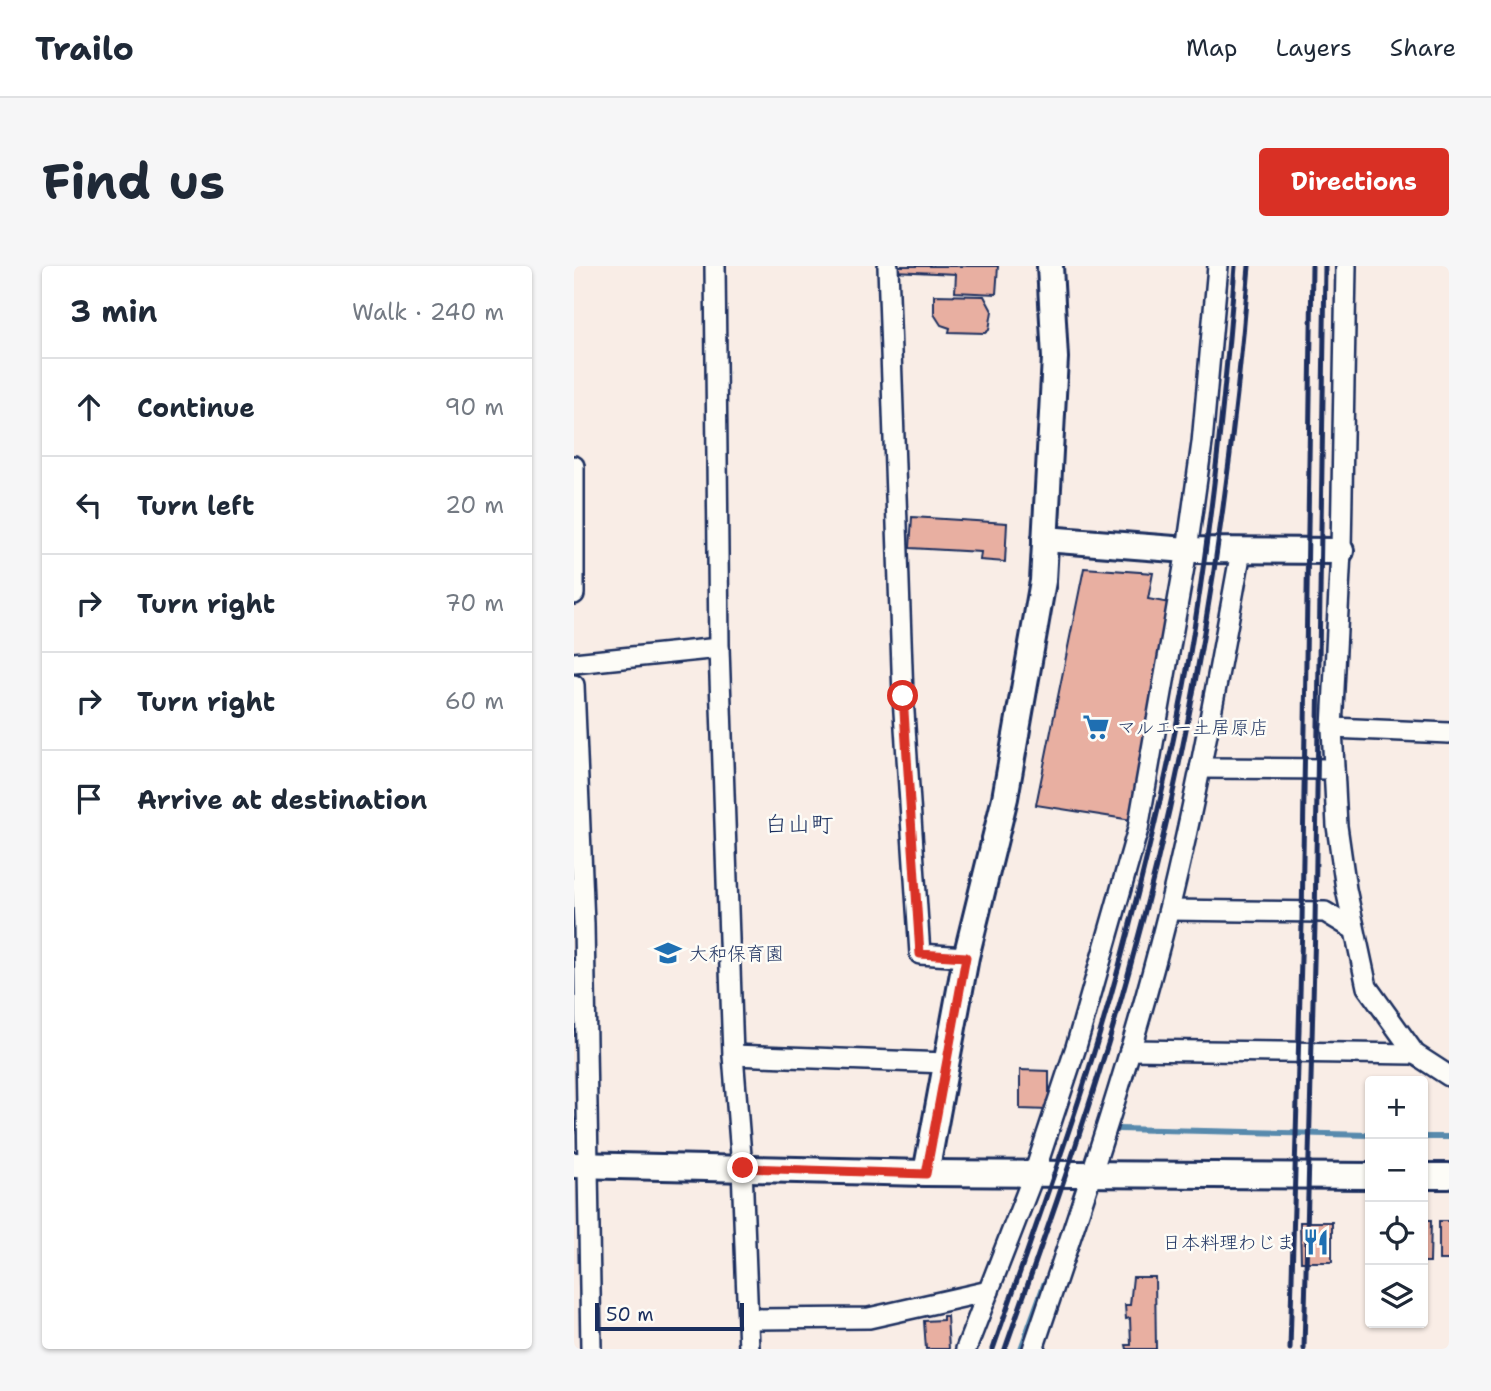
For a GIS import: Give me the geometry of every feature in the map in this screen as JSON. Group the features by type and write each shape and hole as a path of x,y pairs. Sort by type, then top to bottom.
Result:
{"street":[{"path":"715,266 719,648 733,1055 743,1168 749,1349"},
{"path":"888,266 903,696 920,954 966,957"},
{"path":"926,1174 966,957 1004,798 1043,582 1055,358 1050,266"},
{"path":"966,1349 1034,1174 1076,1047 1138,829 1187,550 1202,443 1219,266"},
{"path":"1346,266 1341,551 1332,728 1337,826 1353,929 1367,986 1415,1054 1449,1076"},
{"path":"574,466 574,594"},
{"path":"1045,538 1187,550 1341,551"},
{"path":"1033,1349 1092,1174 1169,910 1200,768 1241,551"},
{"path":"574,663 719,648"},
{"path":"574,685 584,924 580,1165 591,1349"},
{"path":"1332,728 1449,733"},
{"path":"1200,768 1334,769"},
{"path":"1169,910 1325,912 1353,929"},
{"path":"1130,1050 1415,1054"},
{"path":"733,1055 946,1063"},
{"path":"580,1165 926,1174 1365,1176"},
{"path":"1428,1176 1449,1176"},
{"path":"748,1320 869,1318 989,1291"}],"building":[{"path":"894,266 998,266 996,294 955,292 956,274 894,271"},
{"path":"934,295 984,296 992,311 989,330 985,333 949,332 950,328 941,325 934,314"},
{"path":"912,517 1007,523 1005,562 980,560 981,552 910,548"},
{"path":"1084,568 1153,573 1148,599 1175,604 1132,820 1036,805"},
{"path":"1020,1070 1049,1071 1049,1110 1020,1109"},
{"path":"1428,1220 1431,1220 1428,1262"},
{"path":"1439,1221 1449,1221 1449,1260 1439,1260"},
{"name":"日本料理わじま","path":"1300,1222 1332,1222 1332,1262 1301,1262"},
{"path":"1133,1277 1155,1277 1156,1349 1127,1349 1126,1345 1131,1345 1130,1318 1126,1319 1125,1305 1130,1305"},
{"path":"943,1316 947,1316 949,1349 926,1349 924,1321 943,1320"}],"waterway":[{"path":"1118,1129 1365,1135"},
{"path":"1428,1137 1449,1137"},
{"path":"1021,1349 1045,1282"}],"railway":[{"path":"993,1349 1091,1063 1119,966 1162,792 1181,704 1202,572 1219,441 1235,266"},
{"path":"1005,1349 1101,1066 1152,884 1172,797 1190,710 1220,533 1249,266"},
{"path":"1290,1349 1302,923 1312,266"},
{"path":"1304,1349 1315,924 1325,266"}],"place":[{"name":"マルエー土居原店","path":"1096,727"},
{"name":"大和保育園","path":"668,953"},
{"name":"日本料理わじま","path":"1316,1242"}],"district":[{"name":"白山町","path":"799,824"}],"route":[{"path":"743,1168 926,1174 966,957 920,954 903,696"}]}
